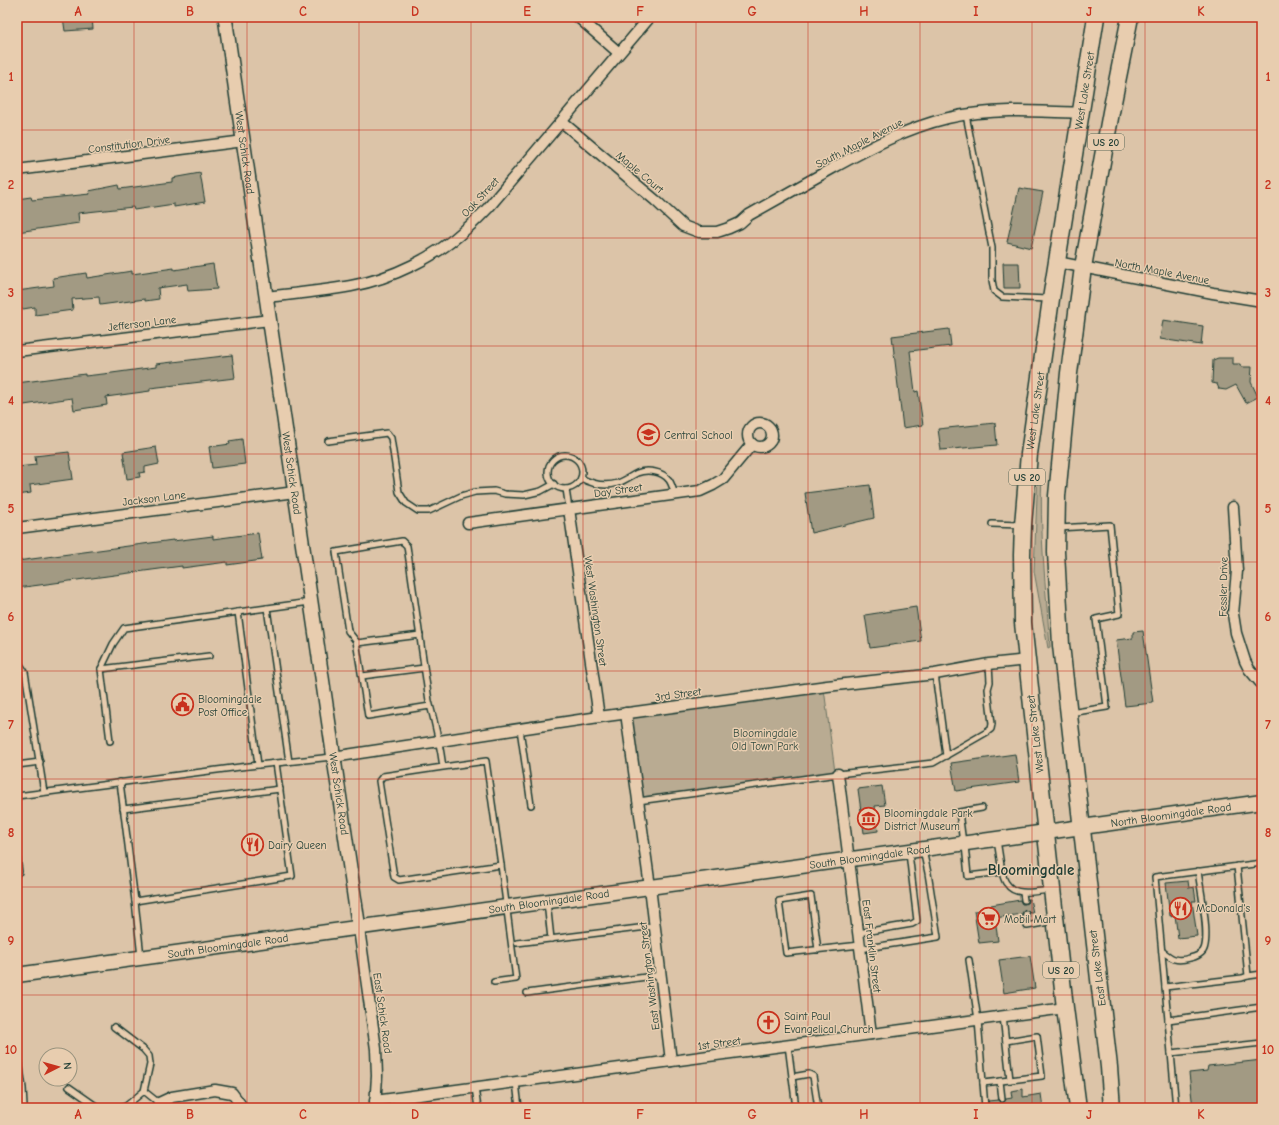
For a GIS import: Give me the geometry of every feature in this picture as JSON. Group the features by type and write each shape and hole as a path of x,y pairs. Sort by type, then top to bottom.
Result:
{"main road":[{"name":"West Lake Street","path":"1046,832 1023,623 1023,525 1029,454 1051,299 1082,113 1096,17"},
{"name":"US 20","path":"1081,827 1061,645 1057,582 1057,496 1060,449 1083,267 1130,17"},
{"name":"North Bloomingdale Road","path":"1081,827 1262,802"},
{"name":"South Bloomingdale Road","path":"17,976 1081,827"},
{"name":"East Lake Street","path":"1081,827 1109,1067 1112,1108"},
{"name":"US 20","path":"1046,832 1065,1008 1078,1108"}],"street":[{"name":"West Schick Road","path":"225,17 359,929"},
{"path":"578,17 619,53"},
{"name":"Oak Street","path":"266,297 351,286 374,280 408,268 436,252 466,230 488,208 650,17"},
{"name":"South Maple Avenue","path":"707,232 717,232 740,223 749,215 865,151 919,126 948,118 983,113 1018,111 1082,113"},
{"name":"Maple Court","path":"562,122 655,200 683,226 699,232 707,232"},
{"name":"Constitution Drive","path":"17,170 244,141"},
{"name":"North Maple Avenue","path":"1057,262 1213,293 1262,301"},
{"name":"Jefferson Lane","path":"17,351 270,320"},
{"name":"Day Street","path":"468,523 700,491 723,479 752,444"},
{"name":"Jackson Lane","path":"17,528 295,492"},
{"name":"Fessler Drive","path":"1233,507 1237,571 1233,614 1236,633 1249,669 1262,684"},
{"name":"West Washington Street","path":"569,508 599,717"},
{"name":"3rd Street","path":"333,757 626,713 827,686 935,674 989,664 1027,660"},
{"path":"626,713 650,887"},
{"name":"East Franklin Street","path":"838,774 871,1034"},
{"name":"East Washington Street","path":"650,887 671,1061"},
{"name":"East Schick Road","path":"359,929 376,1049 378,1076 375,1104"},
{"name":"1st Street","path":"375,1104 516,1082 1065,1008"},
{"path":"158,1106 172,1097 215,1090 232,1093 243,1108"}],"lane":[{"path":"966,115 992,248 992,280 994,291 1002,297 1051,299"},
{"path":"328,441 387,433 391,438 399,492 406,504 418,511 429,511 461,496 475,492 494,491 505,494 524,495 541,491 554,484"},
{"path":"559,455 570,455 579,462 582,467 581,478 573,487 566,489 554,484 549,478 548,473 551,462 559,455"},
{"path":"581,478 591,483 617,483 639,472 652,471 661,473 669,480 675,494"},
{"path":"566,489 569,508"},
{"path":"992,524 1023,525"},
{"path":"1057,528 1110,525 1119,614 1096,619 1107,707 1068,713"},
{"path":"430,706 368,716 357,643 348,631 336,552 402,541 407,546 430,706 440,741 443,767"},
{"path":"110,741 101,669 113,644 124,628 311,602"},
{"path":"267,608 289,762"},
{"path":"238,612 258,765"},
{"path":"357,643 420,635"},
{"path":"101,669 209,656"},
{"path":"17,660 25,672 44,792"},
{"path":"638,801 838,774 933,763 991,729 992,724 988,689 990,682 989,664"},
{"path":"362,676 424,668"},
{"path":"935,674 946,756"},
{"path":"520,729 532,805"},
{"path":"17,796 120,782 333,757"},
{"path":"494,982 516,979 507,907 501,865 486,761 383,776 379,781 394,877 399,880 501,865"},
{"path":"17,765 40,762"},
{"path":"135,901 292,876 276,763"},
{"path":"120,782 141,958"},
{"path":"123,809 280,789"},
{"path":"982,808 959,812 968,876 1002,872"},
{"path":"997,839 1002,872 1007,885 1023,893 1052,890"},
{"path":"818,950 811,896 779,901 786,953 860,947 938,937 923,850"},
{"path":"858,933 917,922 909,852"},
{"path":"17,857 19,872 17,873"},
{"path":"1176,1108 1155,876 1262,863"},
{"path":"1237,866 1248,976"},
{"path":"1162,951 1173,960 1184,960 1196,957 1203,950 1206,935 1198,871"},
{"path":"1023,893 1024,900"},
{"path":"547,902 551,939"},
{"path":"1026,914 1028,926 1055,921"},
{"path":"517,943 655,926"},
{"path":"969,960 978,1020 985,1108"},
{"path":"527,993 661,974"},
{"path":"1165,987 1242,978 1262,974"},
{"path":"1168,1020 1262,1007"},
{"path":"1003,1016 1010,1080"},
{"path":"114,1027 143,1049 149,1056 150,1064 144,1091 126,1106 121,1108"},
{"path":"983,1083 1042,1076 1037,1036 1006,1041"},
{"path":"1171,1053 1262,1043"},
{"path":"788,1045 796,1108"},
{"path":"17,1047 23,1088 24,1107 17,1108"},
{"path":"792,1077 810,1074 813,1076 818,1108"},
{"path":"1000,1081 1002,1099"},
{"path":"516,1082 519,1108"},
{"path":"69,1087 99,1108"},
{"path":"474,1088 478,1108"},
{"path":"144,1091 158,1106"}],"green space":[{"path":"1038,471 1042,471 1041,515 1050,647 1048,648 1034,571"},
{"name":"Bloomingdale Old Town Park","path":"824,689 835,772 643,797 631,717"}],"building":[{"path":"63,17 92,17 93,29 65,31"},
{"path":"200,173 205,202 174,207 174,204 134,210 133,207 78,213 79,223 17,232 17,199 31,197 32,200 90,194 89,191 119,185 120,189 172,182 172,178"},
{"path":"1019,188 1043,192 1031,248 1007,242"},
{"path":"1003,263 1019,263 1020,288 1004,288"},
{"path":"213,264 217,289 188,291 187,284 158,288 159,299 145,301 145,299 100,305 99,297 72,299 73,310 35,315 35,307 17,310 17,291 54,286 53,278 86,273 87,278 132,271 132,274"},
{"path":"1163,320 1203,326 1201,345 1160,339"},
{"path":"949,329 951,346 910,351 915,392 918,391 923,425 903,428 892,336"},
{"path":"232,355 235,378 150,388 150,391 106,397 107,405 74,410 72,398 17,406 17,383 85,374 85,376 112,373 156,367 156,364"},
{"path":"1218,358 1233,358 1233,364 1240,364 1241,367 1252,367 1251,382 1258,397 1246,403 1236,385 1226,390 1219,389 1217,384 1212,383 1213,360"},
{"path":"995,423 997,445 941,450 938,429"},
{"path":"242,439 245,464 212,468 209,447 230,444 229,441"},
{"path":"156,447 159,464 145,467 145,472 139,473 140,477 127,479 123,452"},
{"path":"69,452 73,479 30,485 31,493 17,495 17,467 36,465 35,456"},
{"path":"870,485 874,518 811,533 805,493"},
{"path":"258,533 262,560 227,565 227,562 182,568 182,566 17,588 17,561 173,540 213,536 213,539"},
{"path":"916,607 921,641 870,648 865,615"},
{"path":"1143,631 1153,703 1125,706 1116,640 1133,638 1133,632"},
{"path":"1015,754 1019,782 956,791 951,763"},
{"name":"Bloomingdale Park District Museum","path":"882,786 885,805 875,806 878,831 864,833 858,789"},
{"name":"McDonald's","path":"1188,881 1189,888 1194,887 1196,901 1192,901 1197,936 1178,938 1175,915 1170,916 1166,883"},
{"path":"1028,899 1030,899 1033,913 1025,910 1022,914 995,918 998,941 979,943 974,911 992,909 991,905 1020,900 1022,904 1025,904 1028,902"},
{"path":"1030,956 1035,988 1004,993 999,960"},
{"path":"1262,1060 1262,1108 1193,1108 1189,1073 1207,1071 1208,1066"},
{"path":"1023,1089 1023,1097 1041,1094 1043,1108 989,1108 988,1101 998,1100 1003,1103 1006,1099 1012,1098 1011,1091"}],"place":[{"name":"Central School","path":"649,435"},
{"name":"Bloomingdale Post Office","path":"182,705"},
{"name":"Bloomingdale Park District Museum","path":"869,819"},
{"name":"Dairy Queen","path":"252,845"},
{"name":"McDonald's","path":"1181,908"},
{"name":"Mobil Mart","path":"988,919"},
{"name":"Saint Paul Evangelical Church","path":"769,1022"}],"district":[{"name":"Bloomingdale","path":"1031,870"}]}
